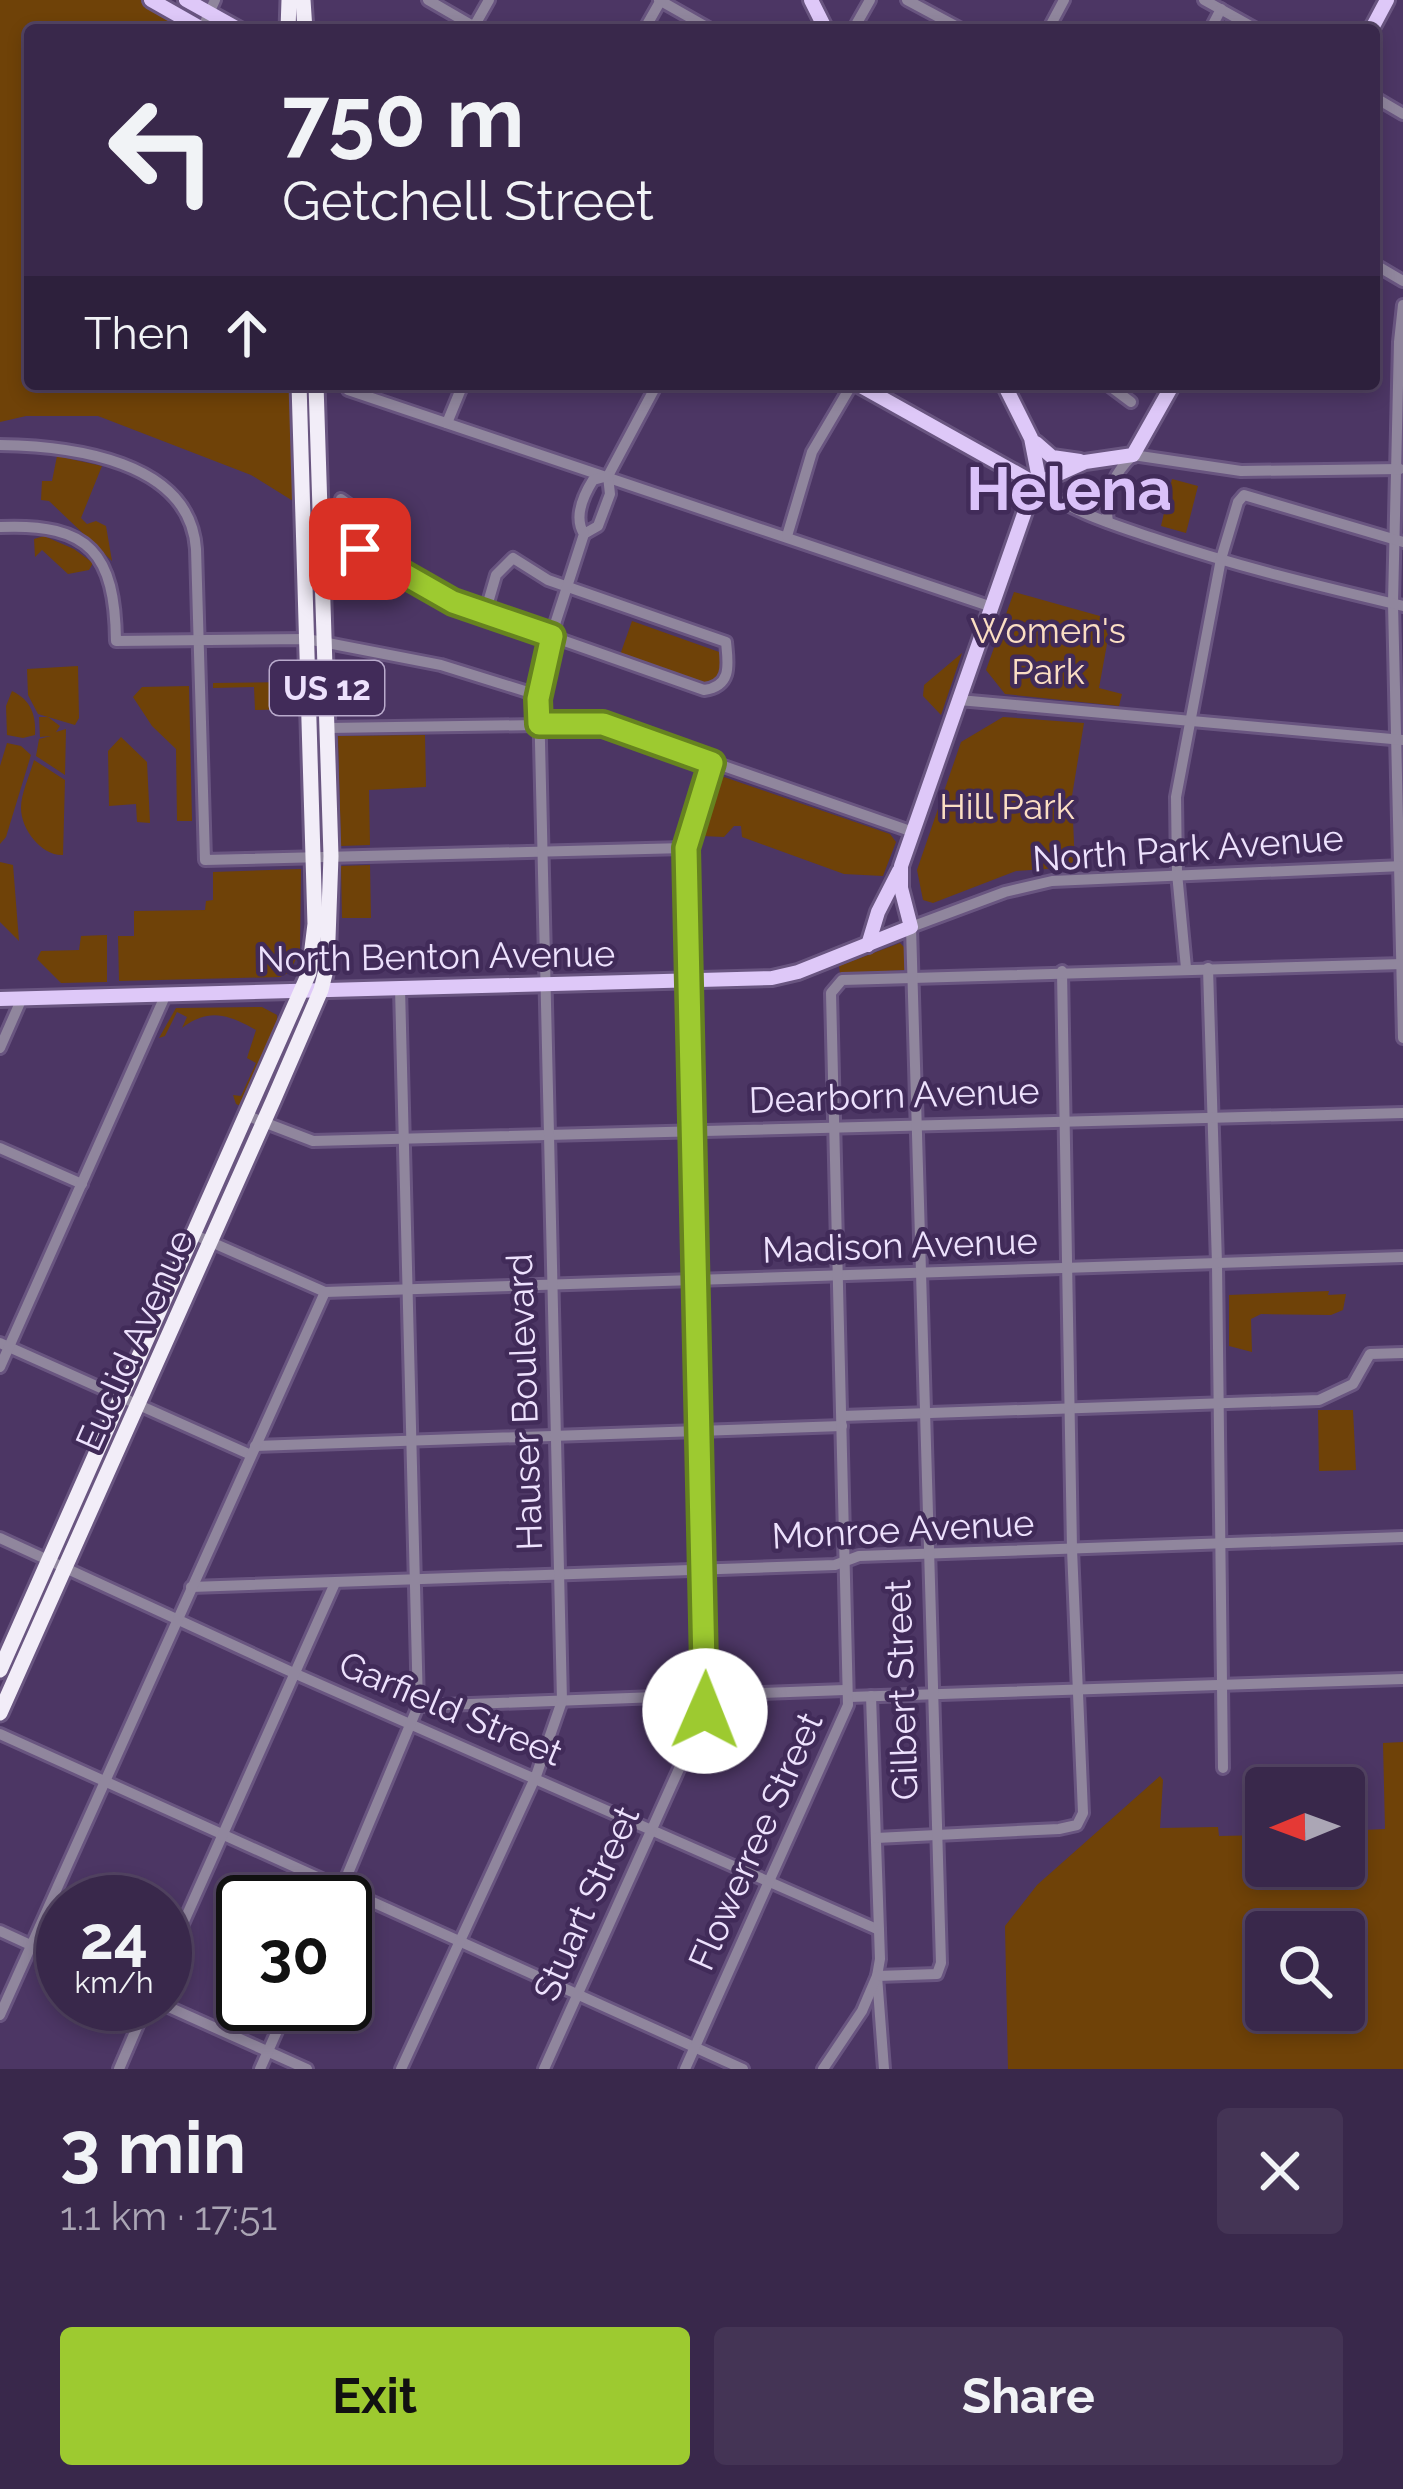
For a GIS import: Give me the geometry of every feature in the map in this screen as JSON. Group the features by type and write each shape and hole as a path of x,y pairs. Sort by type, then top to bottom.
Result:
{"highway":[{"name":"US 12","path":"299,390 308,639 323,857"},
{"name":"US 12","path":"313,990 328,728 316,390"},
{"name":"Euclid Avenue","path":"0,1713 66,1566 130,1401 313,990"},
{"name":"Euclid Avenue","path":"0,1670 50,1558 130,1401"}],"main road":[{"path":"151,0 194,24"},
{"path":"186,0 212,7"},
{"path":"866,390 1036,484"},
{"path":"868,945 887,891 902,866 1036,484 1038,462 1031,438 1007,390"},
{"path":"1036,484 1085,462 1133,455 1170,390"},
{"path":"1031,438 1052,457 1085,462"},
{"path":"902,866 901,888 911,927"},
{"name":"North Park Avenue","path":"868,945 911,927"},
{"name":"North Benton Avenue","path":"0,999 786,975 868,945"}],"street":[{"path":"428,0 468,24"},
{"path":"660,0 702,24"},
{"path":"907,0 952,24"},
{"path":"1204,0 1215,20"},
{"path":"1403,305 1398,604 1403,1038"},
{"path":"348,390 992,607"},
{"path":"447,423 461,390"},
{"path":"608,476 593,480 588,490 578,520 584,534 598,526 611,487 608,476 654,390"},
{"path":"787,536 812,452 851,390"},
{"path":"1115,390 1131,402"},
{"path":"0,445 36,446 109,462 147,476 176,496 196,540 205,860 686,848"},
{"path":"1108,522 1106,495 1121,466 1133,455 1241,471 1400,469"},
{"path":"1036,484 1056,501 1108,522 1350,596 1398,604"},
{"path":"1186,968 1176,797 1221,559 1244,495 1399,541"},
{"path":"341,499 355,509 360,549 422,587 485,613 704,690 723,681 731,657 725,642 567,586 513,558 496,575 485,613"},
{"path":"0,527 52,529 93,552 114,587 116,641 308,639 441,665 538,699"},
{"name":"Hauser Boulevard","path":"401,2069 536,1776 562,1701 538,699 584,534"},
{"path":"959,700 1399,740"},
{"path":"328,728 603,724 913,832"},
{"name":"Stuart Street","path":"544,2069 705,1711 686,848 712,763"},
{"name":"North Park Avenue","path":"911,927 1037,884 1177,873 1400,866"},
{"path":"911,927 915,977 1402,964"},
{"path":"1208,968 1223,1768"},
{"path":"875,1838 1070,1828 1082,1813 1072,1549 1062,971"},
{"name":"Flowerree Street","path":"686,2069 847,1693 831,993 842,980 915,977"},
{"name":"Gilbert Street","path":"877,1976 928,1976 940,1970 915,977"},
{"path":"347,1875 418,1706 400,988"},
{"path":"0,1367 4,1345 166,994"},
{"path":"0,1048 22,998"},
{"name":"Dearborn Avenue","path":"256,1119 313,1141 1403,1112"},
{"path":"0,1148 82,1184"},
{"name":"Madison Avenue","path":"202,1239 325,1292 1403,1257"},
{"path":"0,2014 325,1292"},
{"path":"4,1345 253,1450 1330,1398 1353,1384 1370,1354 1403,1353"},
{"name":"Monroe Avenue","path":"191,1588 704,1570 845,1562 859,1556 1403,1537"},
{"name":"Garfield Street","path":"0,1538 412,1726 536,1776 879,1930"},
{"path":"192,1903 335,1583"},
{"path":"418,1706 1403,1678"},
{"path":"871,1696 877,1976 884,2069"},
{"path":"0,1734 310,1875"},
{"path":"372,1902 742,2069"},
{"path":"0,1931 36,1947"},
{"path":"823,2069 862,2011 877,1976"},
{"path":"192,2018 307,2069"},
{"path":"119,2069 135,2031"},
{"path":"260,2069 278,2031"}],"green space":[{"path":"0,0 142,0 184,24 24,24 24,390 289,390 293,501 251,475 98,416 26,416 0,422"},
{"path":"57,456 102,466 81,518 87,524 96,521 106,526 112,561 49,501 41,500 42,481 52,481"},
{"path":"1172,479 1198,486 1186,533 1161,526"},
{"path":"44,536 93,563 89,570 68,574 42,550 35,557 34,539"},
{"name":"Women's Park","path":"1014,592 1107,618 1109,633 1099,688 1122,694 1119,706 1005,694 986,670"},
{"path":"632,621 722,653 720,678 705,686 620,655"},
{"path":"962,653 941,715 923,696 924,685"},
{"path":"78,666 79,718 75,725 38,714 28,695 27,669"},
{"path":"298,682 299,709 255,710 254,687 213,688 213,683"},
{"path":"189,686 192,821 177,821 176,749 152,726 133,697 142,687"},
{"path":"12,691 31,709 35,735 7,735 6,706"},
{"path":"39,717 60,726 56,732 66,729 65,775 36,756 39,739 51,736 40,737"},
{"name":"Hill Park","path":"1003,717 1084,723 1072,796 1075,867 1016,871 933,903 923,900 917,870 961,742"},
{"path":"425,735 426,787 369,790 370,845 341,846 338,736"},
{"path":"121,737 147,762 150,823 137,822 136,804 109,806 108,751"},
{"path":"7,743 31,755 0,844 0,766"},
{"path":"34,760 65,780 63,855 40,846 22,816 22,796"},
{"path":"724,777 890,834 896,842 883,876 844,874 742,837 741,826 734,826 724,837 702,836 717,781"},
{"path":"0,862 13,865 19,941 0,922"},
{"path":"370,865 371,918 342,918 341,866"},
{"path":"301,869 300,950 290,972 280,977 119,981 118,936 134,936 134,911 205,910 206,901 213,900 213,872"},
{"path":"107,935 107,982 61,983 37,959 41,951 79,950 81,936"},
{"path":"900,943 907,950 908,970 840,973 839,966"},
{"path":"262,1007 277,1015 278,1030 243,1107 233,1095 241,1096 256,1063 247,1058 256,1030 218,1015 182,1028 187,1017 177,1012 165,1036 159,1038 176,1008"},
{"path":"1329,1291 1328,1295 1346,1294 1343,1310 1331,1315 1261,1314 1251,1319 1252,1352 1229,1346 1229,1295"},
{"path":"1318,1410 1353,1410 1356,1470 1319,1471"},
{"path":"1403,1742 1403,2069 1008,2069 1005,1926 1037,1885 1160,1776 1160,1828 1218,1827 1219,1836 1245,1835 1245,1887 1365,1887 1365,1830 1385,1829 1383,1743"}],"district":[{"name":"Helena","path":"1069,489"}],"route":[{"path":"360,549 453,602 552,636 538,699 539,724 603,724 712,763 686,848 705,1711"}]}
